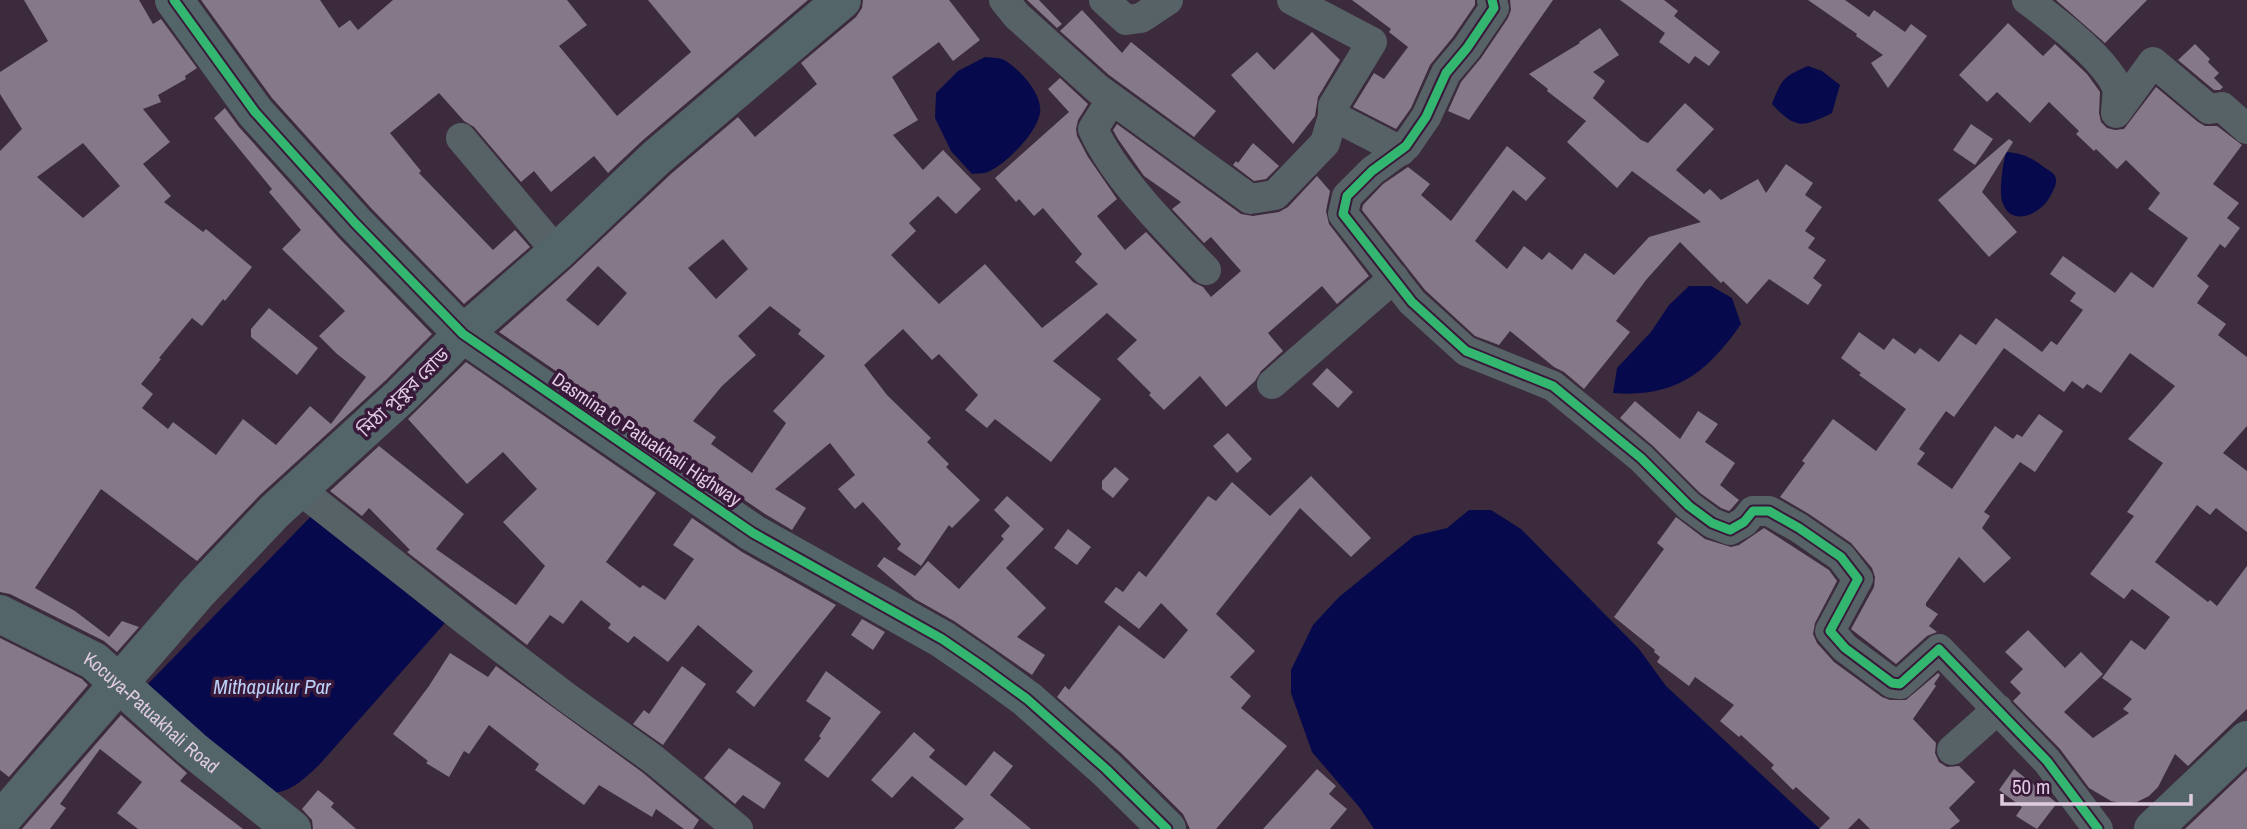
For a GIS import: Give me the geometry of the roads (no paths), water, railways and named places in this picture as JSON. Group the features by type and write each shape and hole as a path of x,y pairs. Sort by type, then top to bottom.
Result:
{"street":[{"name":"Dasmina to Patuakhali Highway","path":"174,0 256,112 355,223 463,334 753,533 942,639 983,667 1037,708 1106,769 1167,829"},
{"name":"মিঠা পুকুর রোড","path":"0,821 197,593 275,511 657,157 842,0"},
{"path":"1004,0 1017,16 1112,99 1250,199 1275,195 1325,143 1333,116 1333,106 1373,42 1292,0"},
{"path":"1104,0 1126,20 1141,18 1168,0"},
{"path":"1492,0 1494,8 1446,73 1426,117 1401,151 1372,171 1347,196 1343,214 1412,302 1466,351 1553,386 1642,458 1689,506 1712,523 1730,530 1744,522 1754,511 1769,511 1841,557 1858,579 1830,631 1845,648 1874,671 1892,683 1899,684 1939,649 2047,761 2098,829"},
{"path":"2027,0 2054,20 2098,61 2117,87 2116,113 2153,62 2209,109 2222,107 2247,129"},
{"path":"1112,99 1093,129 1102,148 1164,227 1206,270"},
{"path":"1333,116 1401,151"},
{"path":"461,138 557,252"},
{"path":"1272,384 1394,278"},
{"path":"299,489 464,620 653,759 738,829"},
{"name":"Kocuya-Patuakhali Road","path":"0,614 94,661 192,749 292,829"},
{"path":"1952,750 1998,709"},
{"path":"2153,829 2244,747"}],"water":[{"path":"985,57 1004,60 1024,76 1038,98 1040,113 1033,130 1012,155 988,172 972,174 951,151 935,118 936,93 958,71"},
{"path":"1808,66 1822,71 1840,85 1832,113 1799,124 1787,118 1772,104 1784,80"},
{"path":"2006,152 2032,159 2055,177 2055,185 2047,202 2034,213 2019,216 2006,210 2001,196 2001,184"},
{"path":"1689,286 1711,286 1732,298 1741,324 1715,356 1688,379 1654,391 1613,393 1617,368 1651,332 1669,305"},
{"name":"Mithapukur Par","path":"320,507 452,615 319,765 290,788 269,794 146,686"},
{"path":"1469,510 1491,510 1521,529 1639,649 1666,686 1820,829 1374,829 1360,808 1312,752 1291,693 1291,670 1313,625 1339,597 1414,536 1447,528"}]}
